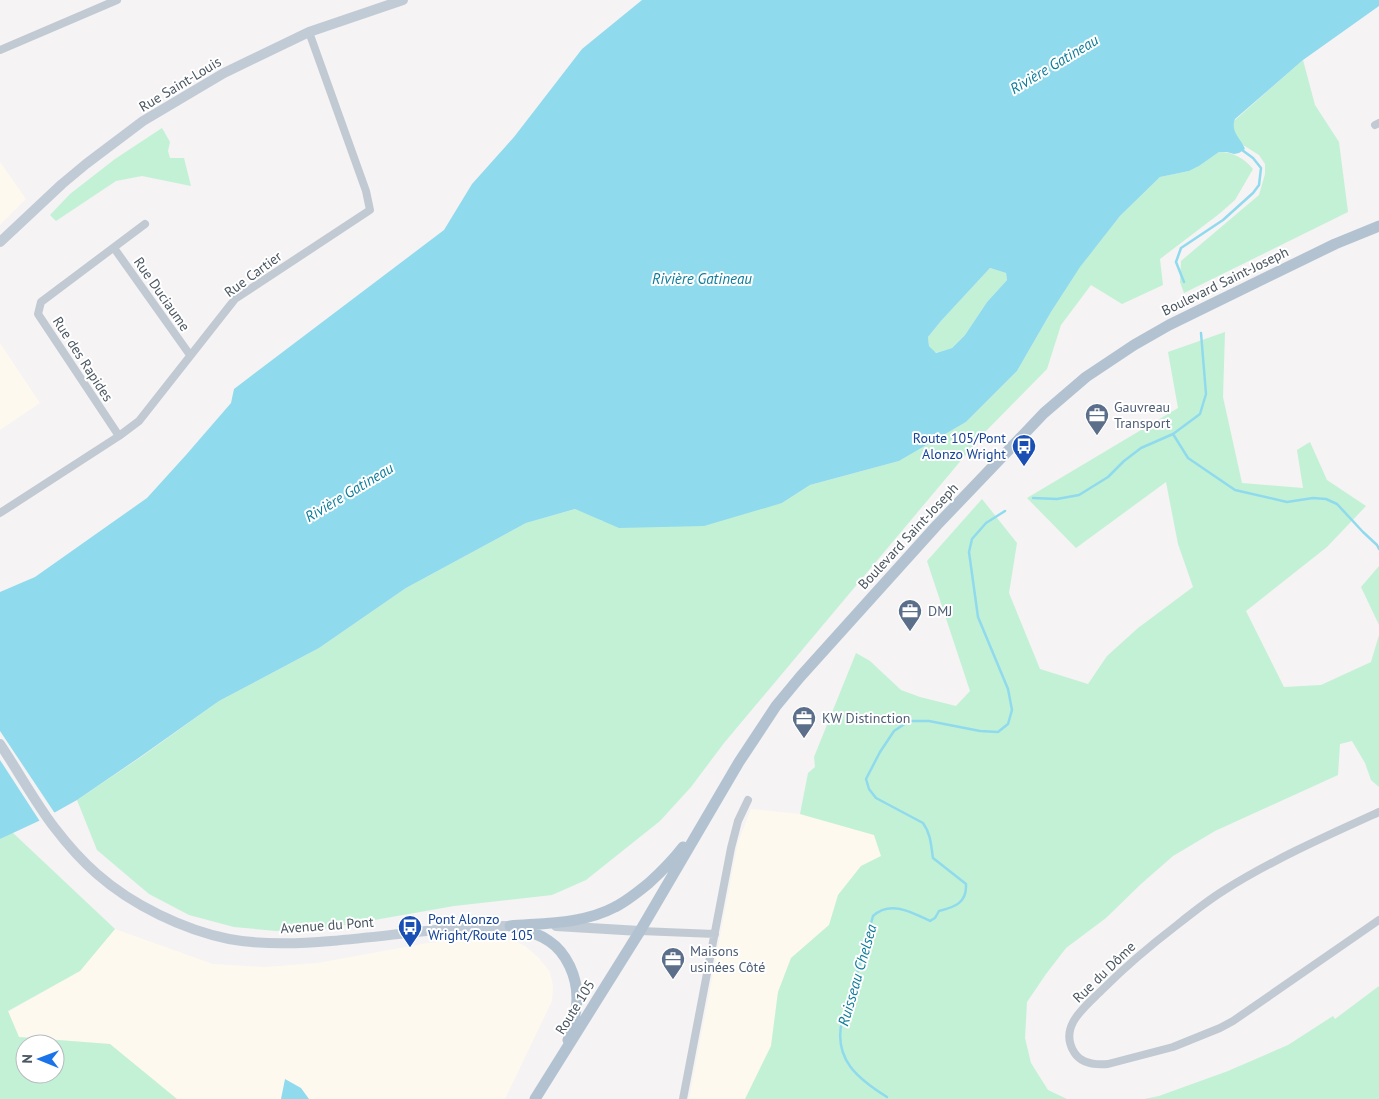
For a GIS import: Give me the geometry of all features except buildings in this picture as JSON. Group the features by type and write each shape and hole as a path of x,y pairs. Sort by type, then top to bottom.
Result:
{"main road":[{"name":"Rue Saint-Louis","path":"0,242 62,184 144,121 224,73 309,32 403,0"},
{"name":"Boulevard Saint-Joseph","path":"640,931 739,762 776,706 937,525 1025,433 1073,388 1134,344 1335,244 1379,226"},
{"name":"Avenue du Pont","path":"0,744 54,827 99,876 135,901 180,924 204,933 230,939 265,943 297,943 446,929 510,926 640,931"},
{"path":"510,926 581,919 598,915 626,901 660,873 680,851 739,762"},
{"path":"510,926 537,934 550,941 560,950 567,962 573,976 577,1000 565,1051"},
{"name":"Route 105","path":"535,1099 640,931"}],"street":[{"path":"0,50 117,0"},
{"name":"Rue Cartier","path":"0,513 119,436 138,421 235,299 370,210 366,191 309,32"},
{"name":"Rue des Rapides","path":"119,436 38,314 41,302 145,224"},
{"name":"Rue Duciaume","path":"114,248 190,355"},
{"path":"683,1099 738,821 748,800"},
{"name":"Rue du Dôme","path":"1379,812 1315,841 1241,880 1211,899 1144,951 1123,969 1073,1021 1070,1037 1074,1052 1086,1062 1099,1065 1108,1064 1173,1047 1206,1034 1233,1021 1379,920"},
{"path":"640,931 715,934"}],"shaded area":[{"path":"0,162 26,199 0,225"},
{"path":"0,343 40,403 0,430"},
{"path":"751,809 800,814 874,835 881,856 861,866 838,895 829,925 791,958 778,992 771,1046 745,1099 689,1099 738,842"},
{"path":"115,929 213,964 265,967 317,963 427,943 477,939 513,940 525,946 539,958 550,972 553,986 552,1001 505,1099 177,1099 110,1044 65,1041 65,1034 18,1034 8,1012 80,971"}],"green space":[{"path":"1303,60 1315,105 1339,142 1348,212 1184,293 1180,282 1181,261 1259,195 1265,174 1265,164 1259,155 1243,145 1234,132 1233,123"},
{"path":"162,128 170,142 168,151 170,158 184,158 191,186 142,176 116,181 56,221 50,215 70,194 115,159"},
{"path":"1219,152 1238,156 1253,169 1235,200 1160,259 1163,285 1122,304 1091,285 1061,325 1047,369 984,433 724,743 691,787 660,821 586,880 552,895 454,906 323,929 276,931 234,927 189,915 149,894 97,850 77,800 219,701 319,648 406,588 526,523 575,509 602,521 782,503 810,485 899,461 966,422 1017,371 1080,266 1120,216 1160,177 1189,171"},
{"path":"990,268 1006,273 1007,280 987,302 965,335 952,348 935,353 929,346 928,337"},
{"path":"1225,332 1223,397 1242,483 1303,488 1297,450 1310,442 1327,480 1366,506 1327,547 1246,611 1284,687 1321,685 1371,662 1379,635 1379,787 1371,780 1365,763 1352,741 1340,744 1338,775 1215,831 1173,856 1106,918 1066,948 1027,1002 1025,1038 1031,1063 1048,1090 1067,1099 745,1099 771,1046 778,992 791,958 829,925 838,895 861,866 881,856 874,835 800,814 808,773 815,767 814,757 856,653 870,661 901,690 920,697 956,706 970,691 927,561 982,499 1017,543 1009,593 1040,669 1088,684 1107,656 1138,628 1193,587 1178,544 1166,482 1076,548 1027,498 1178,408 1168,352"},
{"path":"1379,566 1379,625 1361,587"},
{"path":"12,832 115,929 80,971 8,1011 18,1034 15,1034 15,1084 65,1084 65,1041 110,1044 177,1099 0,1099 0,839"},
{"path":"1379,986 1379,1099 1144,1099 1159,1096 1228,1071 1288,1045 1333,1016 1335,1019"}],"water":[{"name":"Rivière Gatineau","path":"642,0 1379,0 1379,6 1303,60 1235,119 1235,131 1245,149 1234,154 1219,152 1189,171 1160,177 1120,216 1080,267 1017,371 966,422 899,461 810,485 782,503 704,526 619,528 575,509 526,523 406,588 319,648 219,701 77,800 43,819 0,839 0,592 35,577 147,498 231,403 234,389 444,230 472,184 514,137 582,49","holes":["990,268 1006,273 1007,280 987,302 965,335 952,348 936,353 929,346 928,337 941,321"]},
{"path":"285,1079 301,1088 309,1099 281,1099"}],"pier":[{"path":"0,731 56,815 41,823 0,760"}],"waterway":[{"name":"Ruisseau Chelsea","path":"1184,282 1176,262 1181,248 1223,220 1253,193 1259,185 1261,168 1253,158 1242,150"},
{"name":"Ruisseau Chelsea","path":"1033,498 1057,499 1079,495 1108,477 1141,448 1173,434 1200,414 1206,394 1201,333"},
{"path":"1173,434 1188,458 1235,490 1287,502 1313,498 1326,499 1337,504 1379,549"},
{"name":"Ruisseau Chelsea","path":"887,1097 866,1083 850,1067 841,1046 840,1034 842,1021 873,916 880,911 894,908 909,911 930,921 935,918 939,911 955,906 962,900 966,884 933,858 929,836 923,823 876,798 869,789 866,779 880,752 894,731 909,721 929,721 980,731 998,732 1008,724 1012,710 1008,689 978,617 969,552 972,539 986,523 1005,511"}],"place":[{"name":"Gauvreau Transport","path":"1097,436"},
{"name":"Route 105/Pont Alonzo Wright","path":"1024,467"},
{"name":"DMJ","path":"910,632"},
{"name":"KW Distinction","path":"804,739"},
{"name":"Pont Alonzo Wright/Route 105","path":"410,948"},
{"name":"Maisons usinées Côté","path":"673,980"}]}
